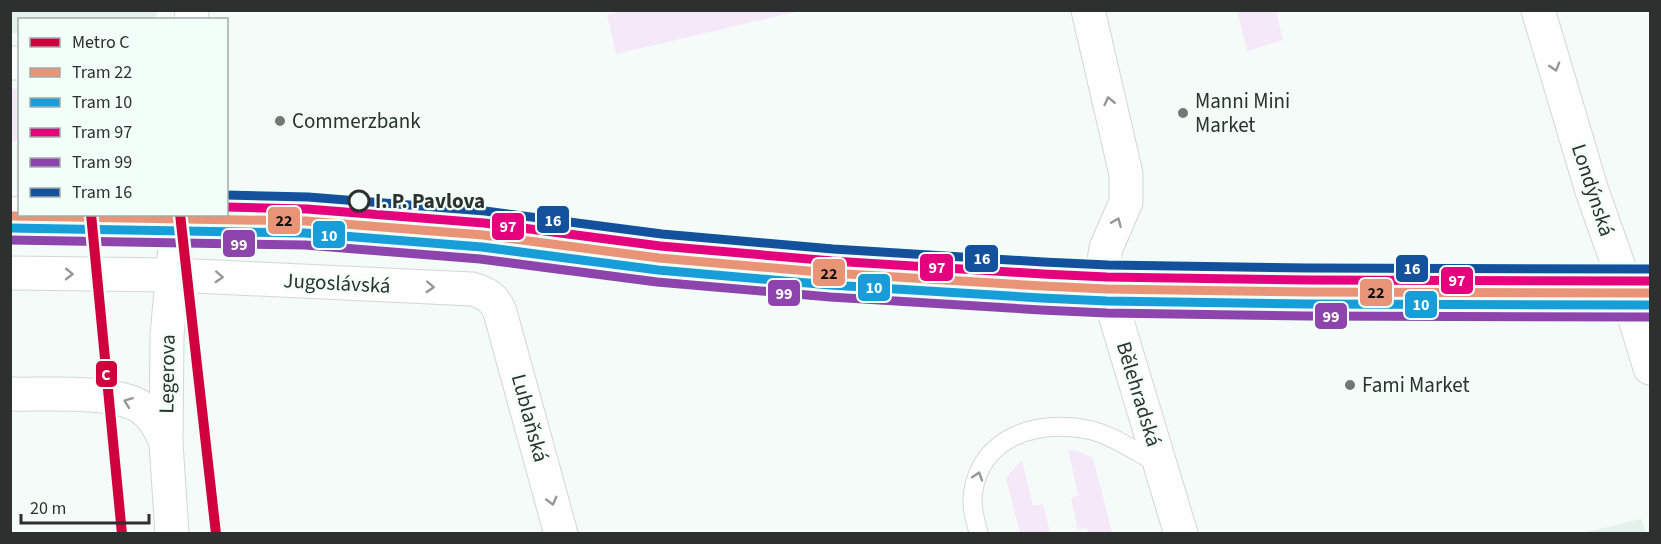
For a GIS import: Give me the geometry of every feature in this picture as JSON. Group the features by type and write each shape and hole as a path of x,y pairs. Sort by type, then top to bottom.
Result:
{"street":[{"name":"Bělehradská","path":"1088,10 1126,174 1126,202 1106,248 1104,278 1181,534"},
{"name":"Londýnská","path":"1538,10 1592,191 1637,282 1650,368"},
{"name":"Legerova","path":"172,534 166,443 167,334 178,216"},
{"name":"Jugoslávská","path":"10,273 173,275 472,289 483,292 497,304"},
{"path":"1104,278 1637,282"},
{"name":"Lublaňská","path":"497,304 561,534"},
{"path":"10,394 122,399 140,406 151,416 166,443"}],"lane":[{"path":"228,209 433,220 661,248 817,261 1104,278"},
{"path":"979,534 974,514 973,494 982,464 1005,440 1021,433 1064,426 1092,431 1107,436 1160,464"}],"shaded area":[{"path":"11,10 157,11 156,18 18,18 18,33 11,33"},
{"path":"626,10 799,11 616,54 607,15"},
{"path":"1237,11 1276,11 1283,40 1247,51"},
{"path":"11,88 18,89 18,141 11,141"},
{"path":"1068,449 1093,458 1112,533 1089,533 1087,528 1078,530 1071,498 1078,495"},
{"path":"1022,461 1033,506 1043,504 1050,533 1020,533 1006,479"},
{"path":"1641,519 1646,533 1581,533 1595,530"}],"metro line":[{"name":"C","path":"91,216 122,534"},
{"name":"C","path":"180,216 216,534"}],"tram line":[{"name":"16","path":"228,195 308,197 485,211 662,234 833,249 1043,262 1308,268 1650,269"},
{"name":"97","path":"228,207 307,209 484,223 660,246 832,261 1043,274 1308,280 1650,281"},
{"name":"22","path":"10,216 306,221 483,235 659,258 831,273 1042,286 1308,292 1650,293"},
{"name":"10","path":"10,228 305,233 482,247 658,270 830,285 1041,298 1308,304 1650,305"},
{"name":"99","path":"10,240 305,245 480,259 657,282 830,297 1041,310 1308,316 1650,317"}],"place":[{"name":"Manni Mini Market","path":"1183,113"},
{"name":"Commerzbank","path":"280,121"},
{"name":"I. P. Pavlova","path":"359,201"},
{"name":"Fami Market","path":"1350,385"}]}
